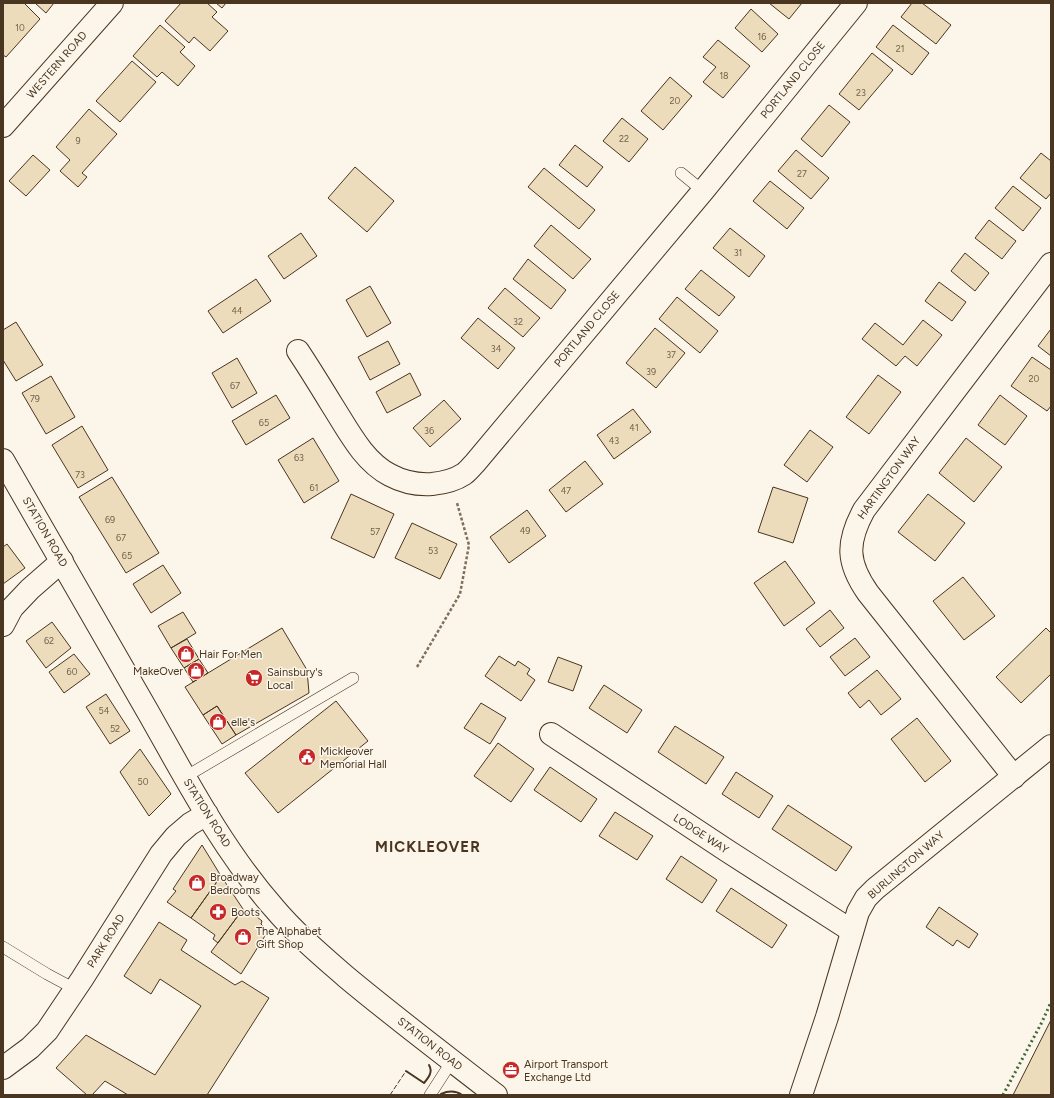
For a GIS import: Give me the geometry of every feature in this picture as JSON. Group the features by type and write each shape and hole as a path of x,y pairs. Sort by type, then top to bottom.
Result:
{"street":[{"name":"WESTERN ROAD","path":"3,126 112,3"},
{"name":"PORTLAND CLOSE","path":"298,350 358,445 379,467 390,475 411,483 437,483 450,480 464,474 702,191 856,3"},
{"name":"HARTINGTON WAY","path":"1014,777 858,580 854,569 851,549 852,537 856,524 864,510 1051,264"},
{"name":"STATION ROAD","path":"3,460 185,777 241,867 276,911 303,939 367,994 496,1095"},
{"path":"3,625 12,608 30,589 62,561"},
{"name":"LODGE WAY","path":"551,734 726,850 852,931"},
{"name":"BURLINGTON WAY","path":"801,1095 827,1017 858,912 866,898 1051,746"},
{"name":"PARK ROAD","path":"3,1068 30,1048 47,1031 161,854 176,836 190,824 207,814"}],"lane":[{"path":"681,173 702,191"},
{"path":"185,777 353,678"},
{"path":"3,947 75,989"},
{"path":"430,1095 452,1061"}],"path":[{"path":"417,667 460,594 469,545 450,480"}],"building":[{"path":"4,3 24,3 40,19 6,57 3,55"},
{"path":"35,3 54,3 46,13"},
{"path":"181,3 207,3 217,12 212,17 228,31 210,51 194,37 189,43 165,21"},
{"path":"216,3 226,3 222,8"},
{"path":"769,3 802,3 789,19"},
{"path":"912,3 922,3 951,25 936,44 901,17"},
{"path":"751,9 778,34 762,52 735,28"},
{"path":"160,25 185,47 180,52 195,66 178,86 162,72 157,77 133,56"},
{"path":"893,25 929,53 912,75 876,47"},
{"path":"718,40 750,66 723,98 703,82 716,67 703,57"},
{"path":"872,53 893,70 859,110 839,94"},
{"path":"132,61 156,82 120,122 96,101"},
{"path":"670,77 692,96 663,130 641,111"},
{"path":"829,105 850,122 822,157 801,139"},
{"path":"89,109 117,134 82,173 87,177 78,187 60,171 70,160 56,147"},
{"path":"622,118 648,139 629,162 603,141"},
{"path":"575,145 603,167 587,187 559,165"},
{"path":"796,150 829,178 811,199 778,171"},
{"path":"1041,153 1051,161 1051,193 1046,199 1020,178"},
{"path":"33,155 50,170 26,196 9,181"},
{"path":"355,167 394,201 367,232 328,198"},
{"path":"544,168 595,210 579,229 528,187"},
{"path":"770,181 804,208 787,229 753,201"},
{"path":"1013,186 1041,208 1023,231 995,208"},
{"path":"989,220 1016,241 1002,259 975,238"},
{"path":"551,225 591,259 573,279 534,246"},
{"path":"730,228 765,256 749,277 713,248"},
{"path":"301,233 317,256 284,279 268,256"},
{"path":"965,253 989,273 975,291 951,271"},
{"path":"528,259 566,290 551,309 513,279"},
{"path":"701,270 735,297 719,316 685,289"},
{"path":"256,279 271,301 223,333 208,311"},
{"path":"939,282 966,302 952,321 925,301"},
{"path":"370,286 391,323 367,337 346,300"},
{"path":"505,288 540,318 523,337 488,308"},
{"path":"677,297 718,331 700,353 659,319"},
{"path":"478,318 515,348 498,369 461,338"},
{"path":"923,320 942,335 917,366 905,356 896,366 862,339 875,323 903,345"},
{"path":"16,322 43,365 16,381 3,360 3,330"},
{"path":"655,328 685,353 656,388 626,363"},
{"path":"1051,329 1051,356 1038,346"},
{"path":"388,341 400,364 370,380 358,357"},
{"path":"1032,357 1051,370 1051,406 1047,411 1011,386"},
{"path":"237,358 257,393 232,408 212,373"},
{"path":"410,373 421,395 387,413 376,392"},
{"path":"878,375 901,392 869,434 846,417"},
{"path":"51,376 75,417 46,434 22,393"},
{"path":"276,395 290,418 246,445 232,421"},
{"path":"1000,395 1027,416 1005,445 978,425"},
{"path":"444,400 461,419 430,447 413,428"},
{"path":"633,409 651,432 614,459 597,435"},
{"path":"82,426 108,470 78,488 52,445"},
{"path":"810,430 833,447 807,482 784,465"},
{"path":"313,438 339,481 304,503 278,460"},
{"path":"966,438 1002,467 974,502 939,473"},
{"path":"585,461 603,484 566,512 549,490"},
{"path":"112,477 159,553 126,573 79,497"},
{"path":"773,487 808,498 793,543 758,532"},
{"path":"351,494 394,514 374,558 331,538"},
{"path":"928,494 965,523 935,561 898,532"},
{"path":"527,510 546,536 509,563 490,537"},
{"path":"412,523 457,544 440,579 395,558"},
{"path":"7,544 25,568 3,584 3,547"},
{"path":"785,561 815,603 784,626 754,583"},
{"path":"163,565 181,593 151,613 133,584"},
{"path":"963,577 995,616 964,640 933,601"},
{"path":"830,610 844,628 820,647 806,629"},
{"path":"183,612 196,633 171,648 158,626"},
{"path":"52,622 71,648 46,668 26,641"},
{"name":"Sainsbury's Local","path":"282,628 307,670 309,693 236,735 217,706 203,715 185,687"},
{"path":"1046,628 1051,633 1051,674 1021,703 996,677"},
{"path":"855,638 870,657 845,676 830,657"},
{"name":"Hair For Men","path":"187,639 199,659 184,668 171,648"},
{"path":"74,654 90,674 64,693 49,672"},
{"path":"499,656 515,666 518,661 530,669 527,674 535,680 521,701 485,676"},
{"path":"558,657 582,666 573,691 548,682"},
{"name":"MakeOver","path":"199,659 208,673 193,682 184,668"},
{"path":"877,670 901,699 881,715 869,700 860,708 848,693"},
{"path":"604,685 642,710 627,733 589,708"},
{"path":"106,694 130,731 110,744 86,707"},
{"name":"Mickleover Memorial Hall","path":"336,701 368,741 278,813 245,773"},
{"path":"481,703 506,718 490,744 464,728"},
{"name":"elle's","path":"217,706 236,735 222,744 203,715"},
{"path":"917,718 951,761 925,782 891,739"},
{"path":"675,726 724,757 706,784 658,752"},
{"path":"498,743 534,769 511,802 474,776"},
{"path":"140,749 171,794 149,816 120,772"},
{"path":"550,767 597,799 581,822 534,790"},
{"path":"736,772 773,796 759,818 722,794"},
{"path":"788,805 852,847 836,871 772,829"},
{"path":"615,812 653,836 637,860 599,836"},
{"name":"Broadway Bedrooms","path":"202,845 221,876 191,918 167,902 176,891 173,889"},
{"path":"681,856 717,880 702,903 666,879"},
{"name":"Boots","path":"221,876 243,909 218,943 213,939 215,935 191,918"},
{"path":"731,888 787,925 772,948 716,911"},
{"path":"939,907 978,934 969,948 957,940 953,946 926,927"},
{"name":"The Alphabet Gift Shop","path":"243,909 248,914 250,911 262,921 261,924 268,931 241,974 211,952"},
{"path":"159,922 187,940 181,950 235,985 242,981 269,998 207,1095 128,1095 105,1081 92,1095 87,1095 56,1068 86,1035 155,1075 201,1006 160,979 151,994 124,976"},
{"path":"1051,1020 1051,1095 1013,1095"}],"hedge":[{"path":"1003,1095 1051,1002"}],"fence":[{"path":"390,1095 406,1071"}],"wall":[{"path":"406,1071 424,1083 429,1077 429,1065"},
{"path":"441,1094 446,1092 457,1092 462,1095"}],"place":[{"name":"Hair For Men","path":"186,654"},
{"name":"MakeOver","path":"196,671"},
{"name":"Sainsbury's Local","path":"254,678"},
{"name":"elle's","path":"218,722"},
{"name":"Mickleover Memorial Hall","path":"307,757"},
{"name":"Broadway Bedrooms","path":"197,883"},
{"name":"Boots","path":"218,912"},
{"name":"The Alphabet Gift Shop","path":"243,937"},
{"name":"Airport Transport Exchange Ltd","path":"511,1070"}],"district":[{"name":"MICKLEOVER","path":"428,847"}]}
